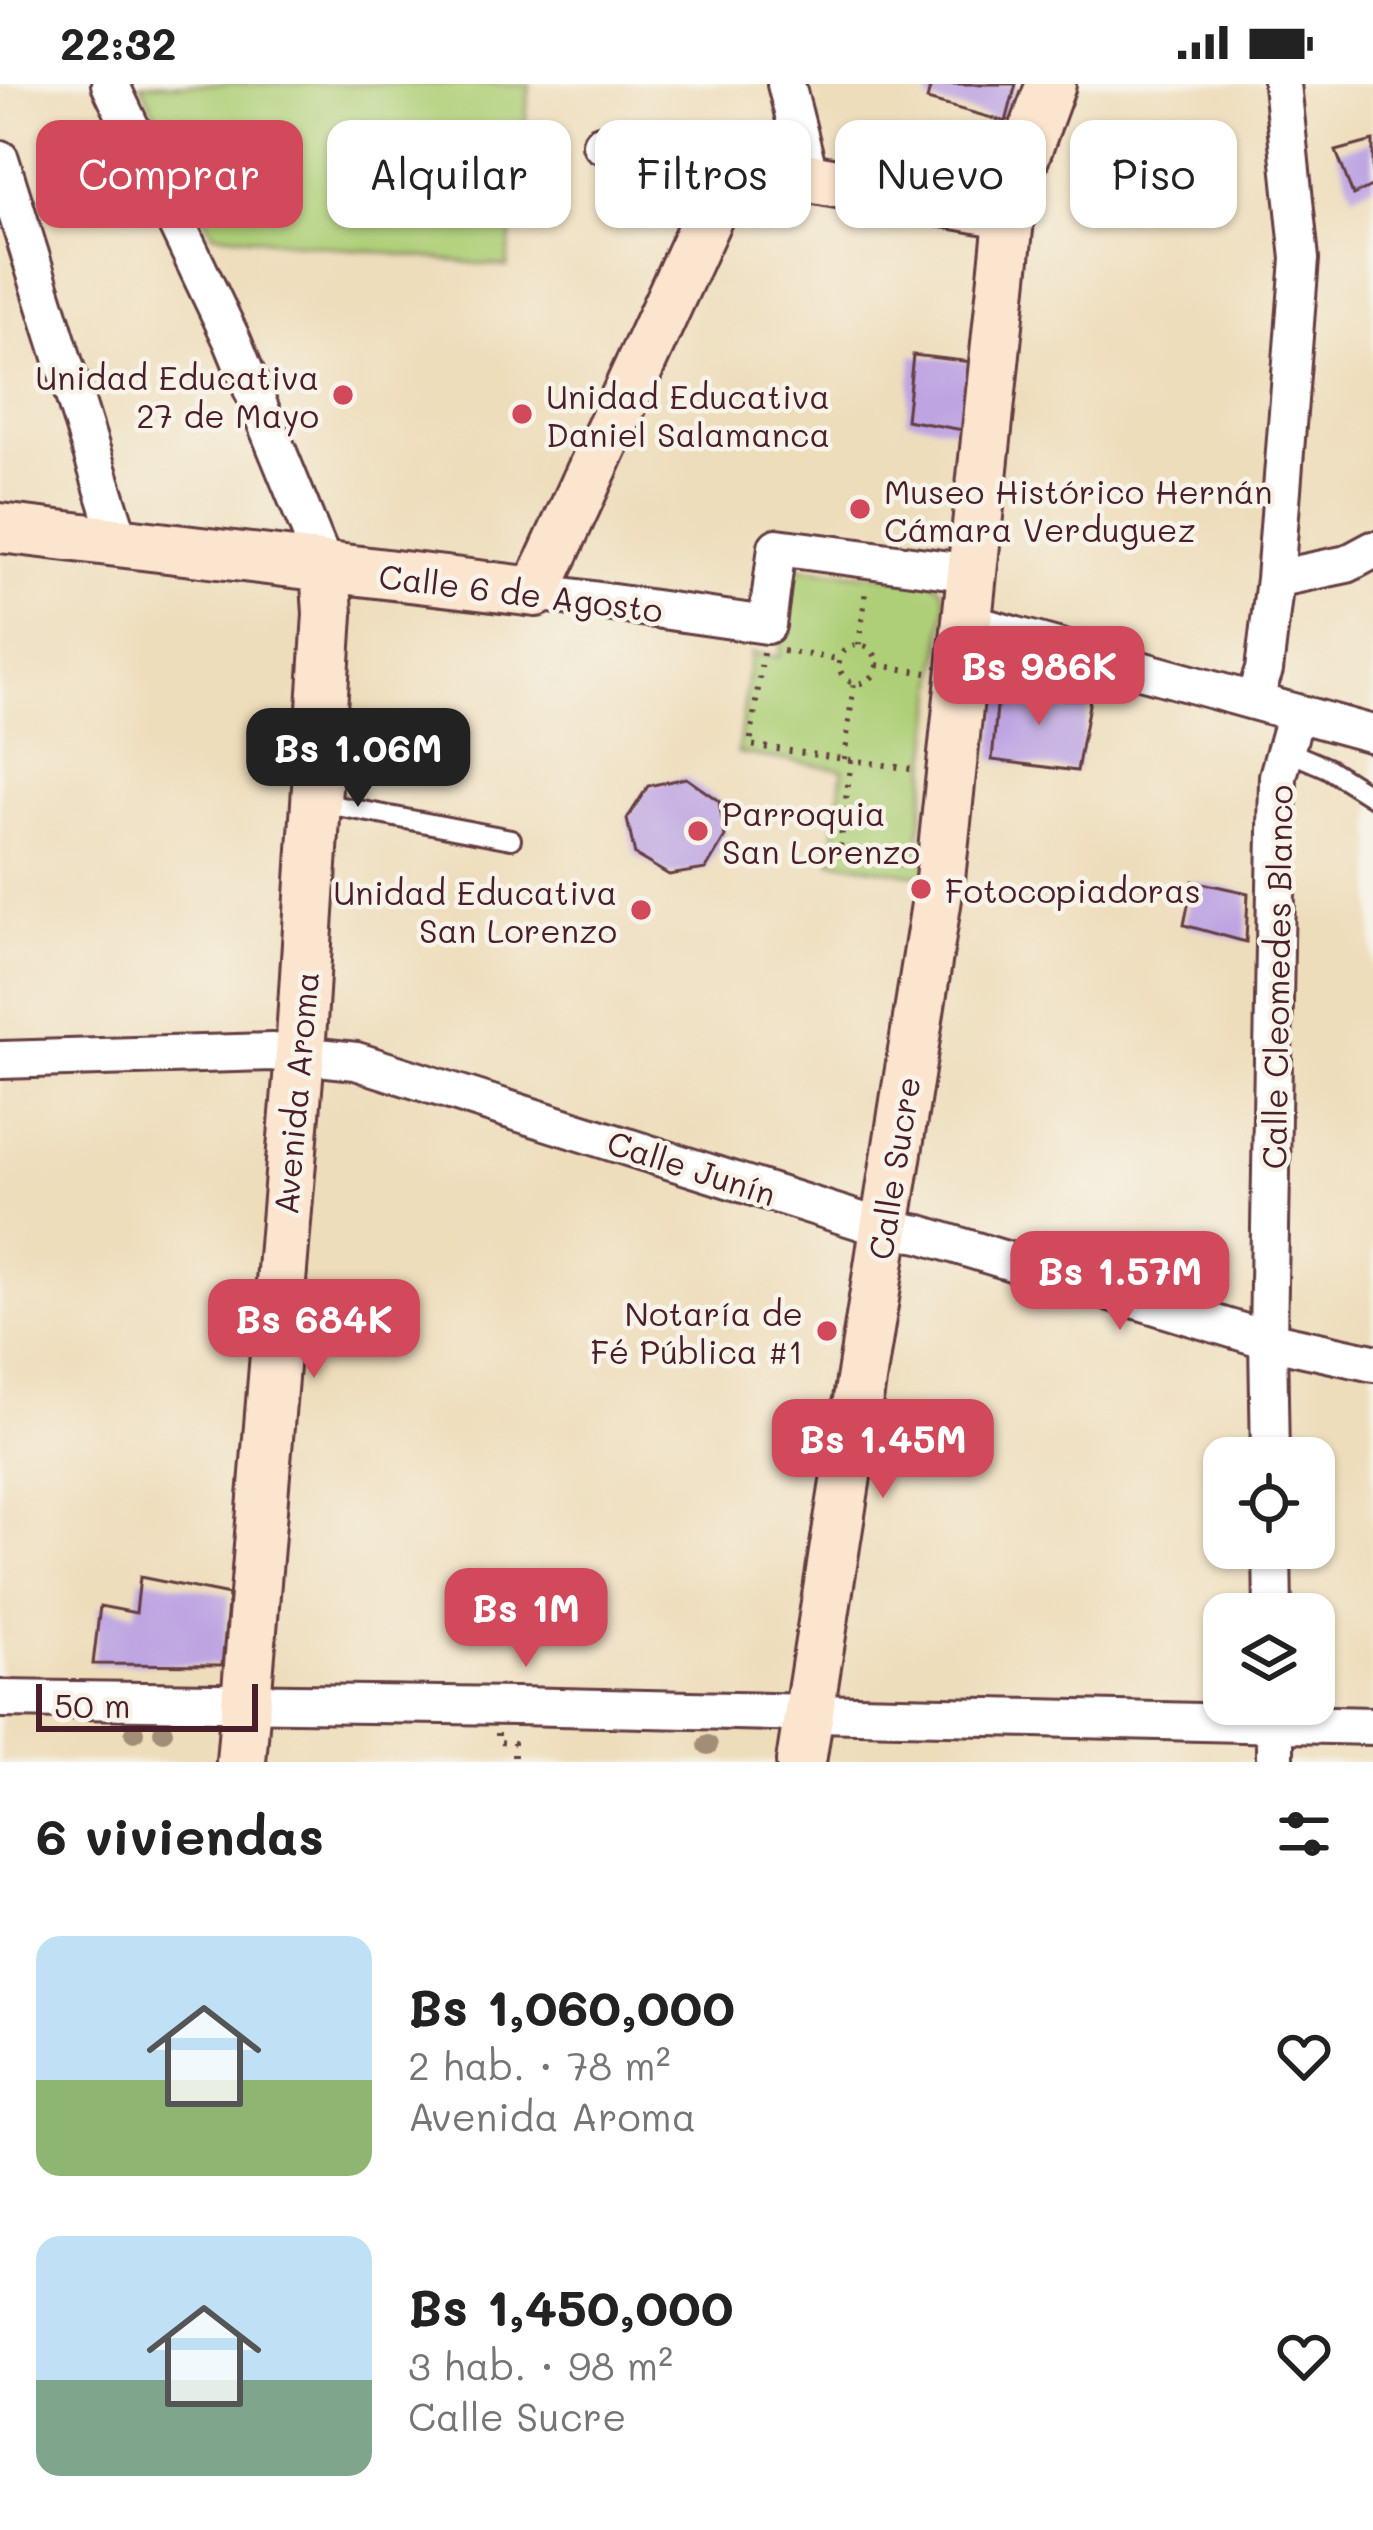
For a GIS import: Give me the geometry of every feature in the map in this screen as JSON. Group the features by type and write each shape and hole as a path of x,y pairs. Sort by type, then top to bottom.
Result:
{"main road":[{"name":"Calle Sucre","path":"1038,120 1051,84"},
{"path":"536,592 703,228"},
{"name":"Calle Sucre","path":"801,1762 953,775 1008,228"},
{"name":"Calle 6 de Agosto","path":"0,529 536,592"},
{"name":"Avenida Aroma","path":"241,1762 300,1054 328,614 325,567"}],"street":[{"path":"110,84 232,340 325,567"},
{"path":"786,84 795,120"},
{"path":"1254,699 1264,670 1275,579 1300,259 1282,84"},
{"path":"0,159 120,542"},
{"name":"Calle 6 de Agosto","path":"536,592 767,626 778,547 972,573"},
{"path":"1275,579 1347,564 1373,550"},
{"path":"967,622 1373,734"},
{"name":"Calle Cleomedes Blanco","path":"1270,1437 1278,776 1296,713"},
{"name":"Calle Junín","path":"0,1060 300,1054 356,1061 883,1228 920,1234 1268,1340 1373,1364"},
{"path":"0,1699 808,1714 1203,1713"},
{"path":"1335,1721 1373,1726"},
{"path":"1275,1725 1275,1762"}],"lane":[{"path":"1285,750 1373,797"},
{"path":"316,802 511,839"}],"path":[{"path":"859,645 867,586"},
{"path":"859,645 872,650 877,665 869,680 854,683 841,674 838,659 847,647 859,645"},
{"path":"790,652 838,659"},
{"path":"763,655 750,746 953,775"},
{"path":"877,665 926,673"},
{"path":"854,683 838,854 917,866"},
{"path":"514,1743 514,1762"}],"green space":[{"path":"141,84 530,84 525,120 327,120 327,228 512,228 507,267 213,233 211,228 303,228 303,120 158,120"},
{"path":"798,568 931,580 942,588 946,600 919,845 931,877 831,861 843,769 738,753 751,653 779,657 790,577"}],"building":[{"path":"931,84 1016,84 1007,120 927,100"},
{"path":"1373,141 1373,185 1353,195 1336,151"},
{"path":"913,355 972,362 963,430 906,420"},
{"path":"999,685 1027,685 1027,692 1055,691 1053,699 1090,699 1077,771 992,760"},
{"path":"686,778 719,801 725,837 706,869 669,875 635,855 627,819 648,786"},
{"path":"1193,881 1248,893 1246,942 1184,925"},
{"path":"140,1577 229,1595 222,1665 93,1664 100,1606 136,1613"}],"place":[{"name":"Unidad Educativa 27 de Mayo","path":"343,395"},
{"name":"Unidad Educativa Daniel Salamanca","path":"522,414"},
{"name":"Museo Histórico Hernán Cámara Verduguez","path":"860,509"},
{"name":"Parroquia San Lorenzo","path":"698,831"},
{"name":"Fotocopiadoras","path":"921,889"},
{"name":"Unidad Educativa San Lorenzo","path":"641,910"},
{"name":"Notaría de Fé Pública #1","path":"827,1331"}]}
